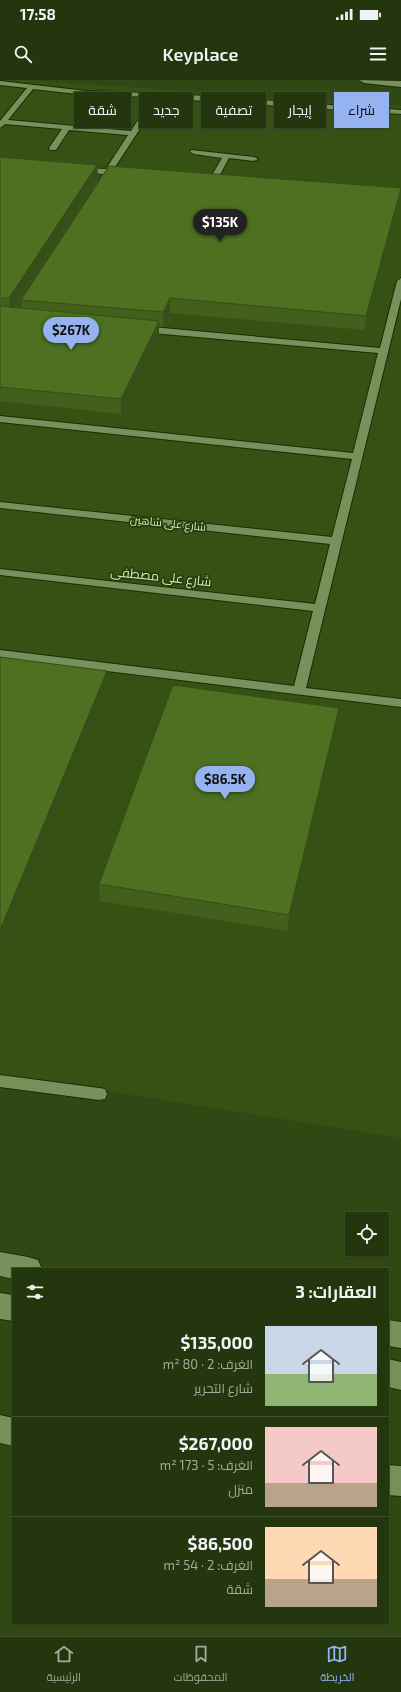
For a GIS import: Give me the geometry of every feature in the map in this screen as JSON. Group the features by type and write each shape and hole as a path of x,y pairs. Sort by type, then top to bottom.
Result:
{"street":[{"path":"364,80 401,84"},
{"path":"0,1264 22,1268"},
{"path":"0,1306 12,1308"},
{"path":"389,1333 401,1336"},
{"path":"389,1373 401,1376"},
{"path":"0,1429 12,1432"},
{"path":"389,1480 401,1481"}],"lane":[{"path":"0,83 86,93 139,95"},
{"path":"1,124 32,86"},
{"path":"193,97 401,112"},
{"path":"0,114 8,115"},
{"path":"1,124 133,133"},
{"path":"99,185 139,124"},
{"path":"53,148 67,128"},
{"path":"194,152 254,158"},
{"path":"213,180 227,156"},
{"path":"69,169 130,174"},
{"path":"299,690 401,280"},
{"path":"132,328 383,351"},
{"path":"0,419 357,456"},
{"name":"شارع على شاهين","path":"0,505 336,541"},
{"name":"شارع على مصطفى","path":"0,572 319,608"},
{"path":"0,654 299,690 401,704"},
{"path":"0,1081 99,1094"}],"shaded area":[{"path":"0,80 28,80 201,92 201,128 266,128 266,97 274,97 274,128 326,128 326,101 334,101 334,128 389,128 389,105 401,106 401,1138 0,1074"}],"building":[{"path":"0,157 97,165 9,298 0,298"},
{"path":"109,166 401,188 366,316 170,298 163,312 21,300"},
{"path":"0,306 159,321 121,399 0,387"},
{"path":"0,657 107,671 0,930"},
{"path":"173,685 339,708 289,915 99,884"}]}
